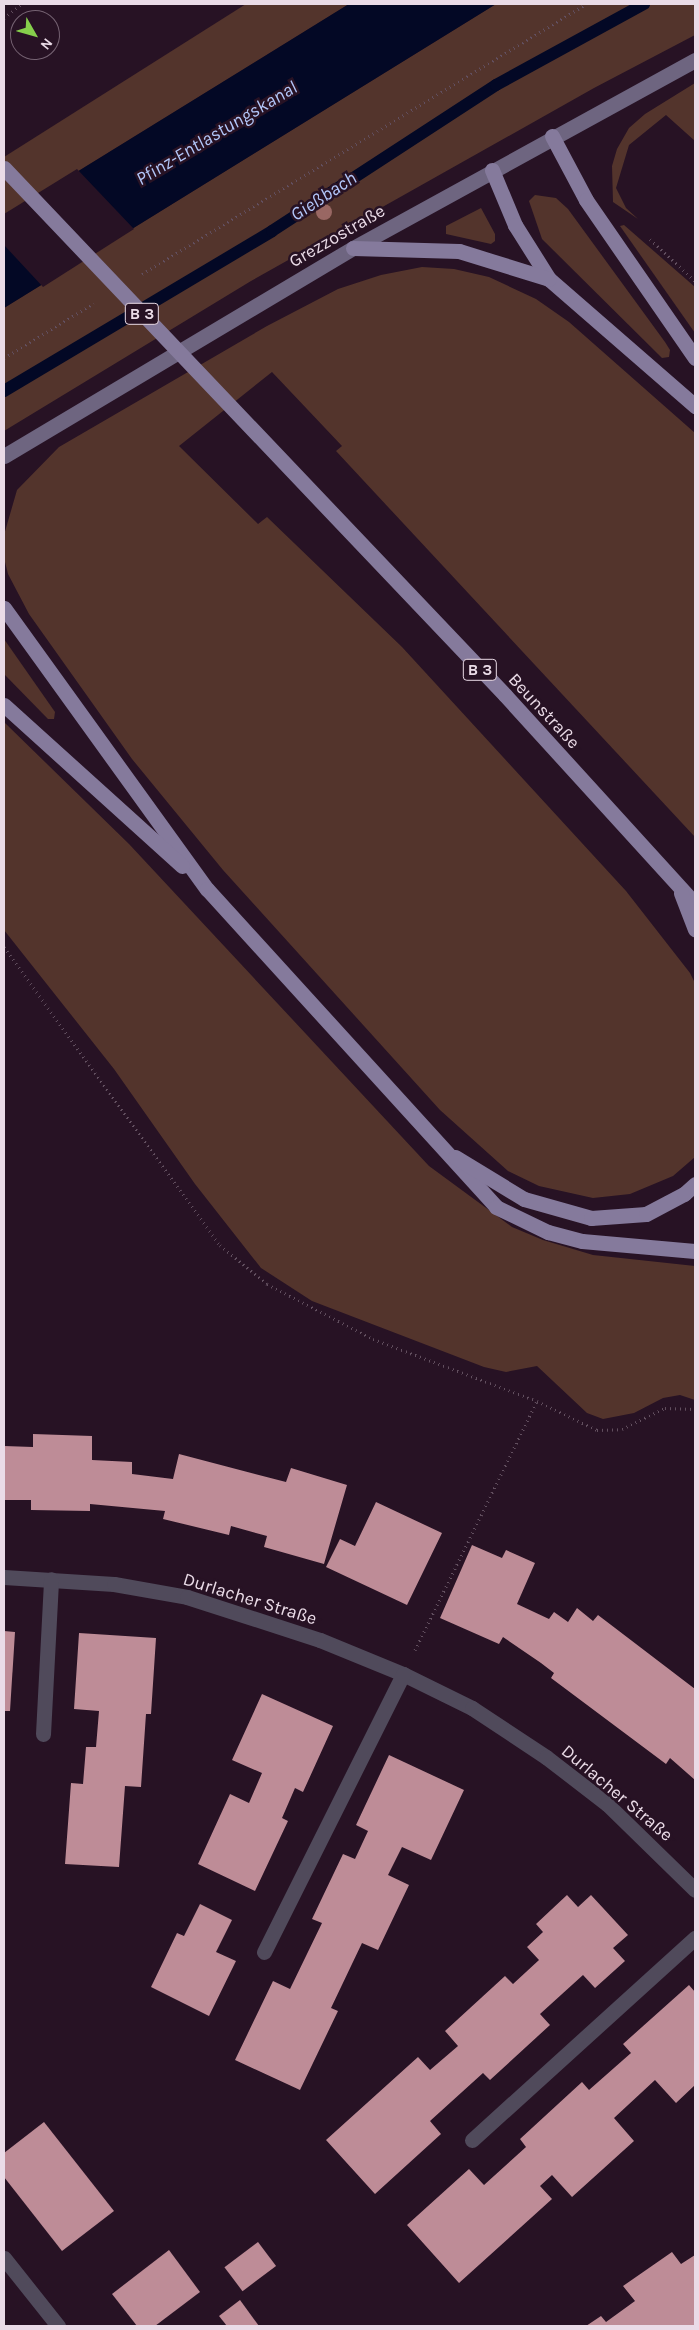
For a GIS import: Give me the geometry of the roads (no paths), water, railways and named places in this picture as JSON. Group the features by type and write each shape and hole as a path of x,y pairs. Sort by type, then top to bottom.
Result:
{"main road":[{"path":"552,136 586,200 695,358"},
{"name":"Beunstraße","path":"4,168 505,695 695,904"},
{"path":"492,170 515,225 549,279 695,406"},
{"path":"353,248 458,251 549,279"},
{"path":"4,608 207,889"},
{"path":"4,705 207,889 437,1145 496,1207 548,1232 582,1241 695,1251"},
{"path":"677,882 695,896"},
{"path":"677,882 695,929"},
{"path":"437,1145 524,1199 592,1218 646,1214 684,1194 695,1184"}],"street":[{"name":"Grezzostraße","path":"4,456 353,248 552,136 695,60"},
{"name":"Durlacher Straße","path":"4,1577 114,1584 187,1597 320,1640 403,1674 472,1708 546,1757 607,1804 695,1890"},
{"path":"43,1734 51,1579"},
{"path":"264,1952 403,1674"},
{"path":"472,2140 695,1938"},
{"path":"4,2258 58,2326"}],"water":[{"name":"Pfinz-Entlastungskanal","path":"349,4 496,4 4,308 4,217"}],"waterway":[{"name":"Gießbach","path":"4,391 272,231 496,85 644,4"}]}
